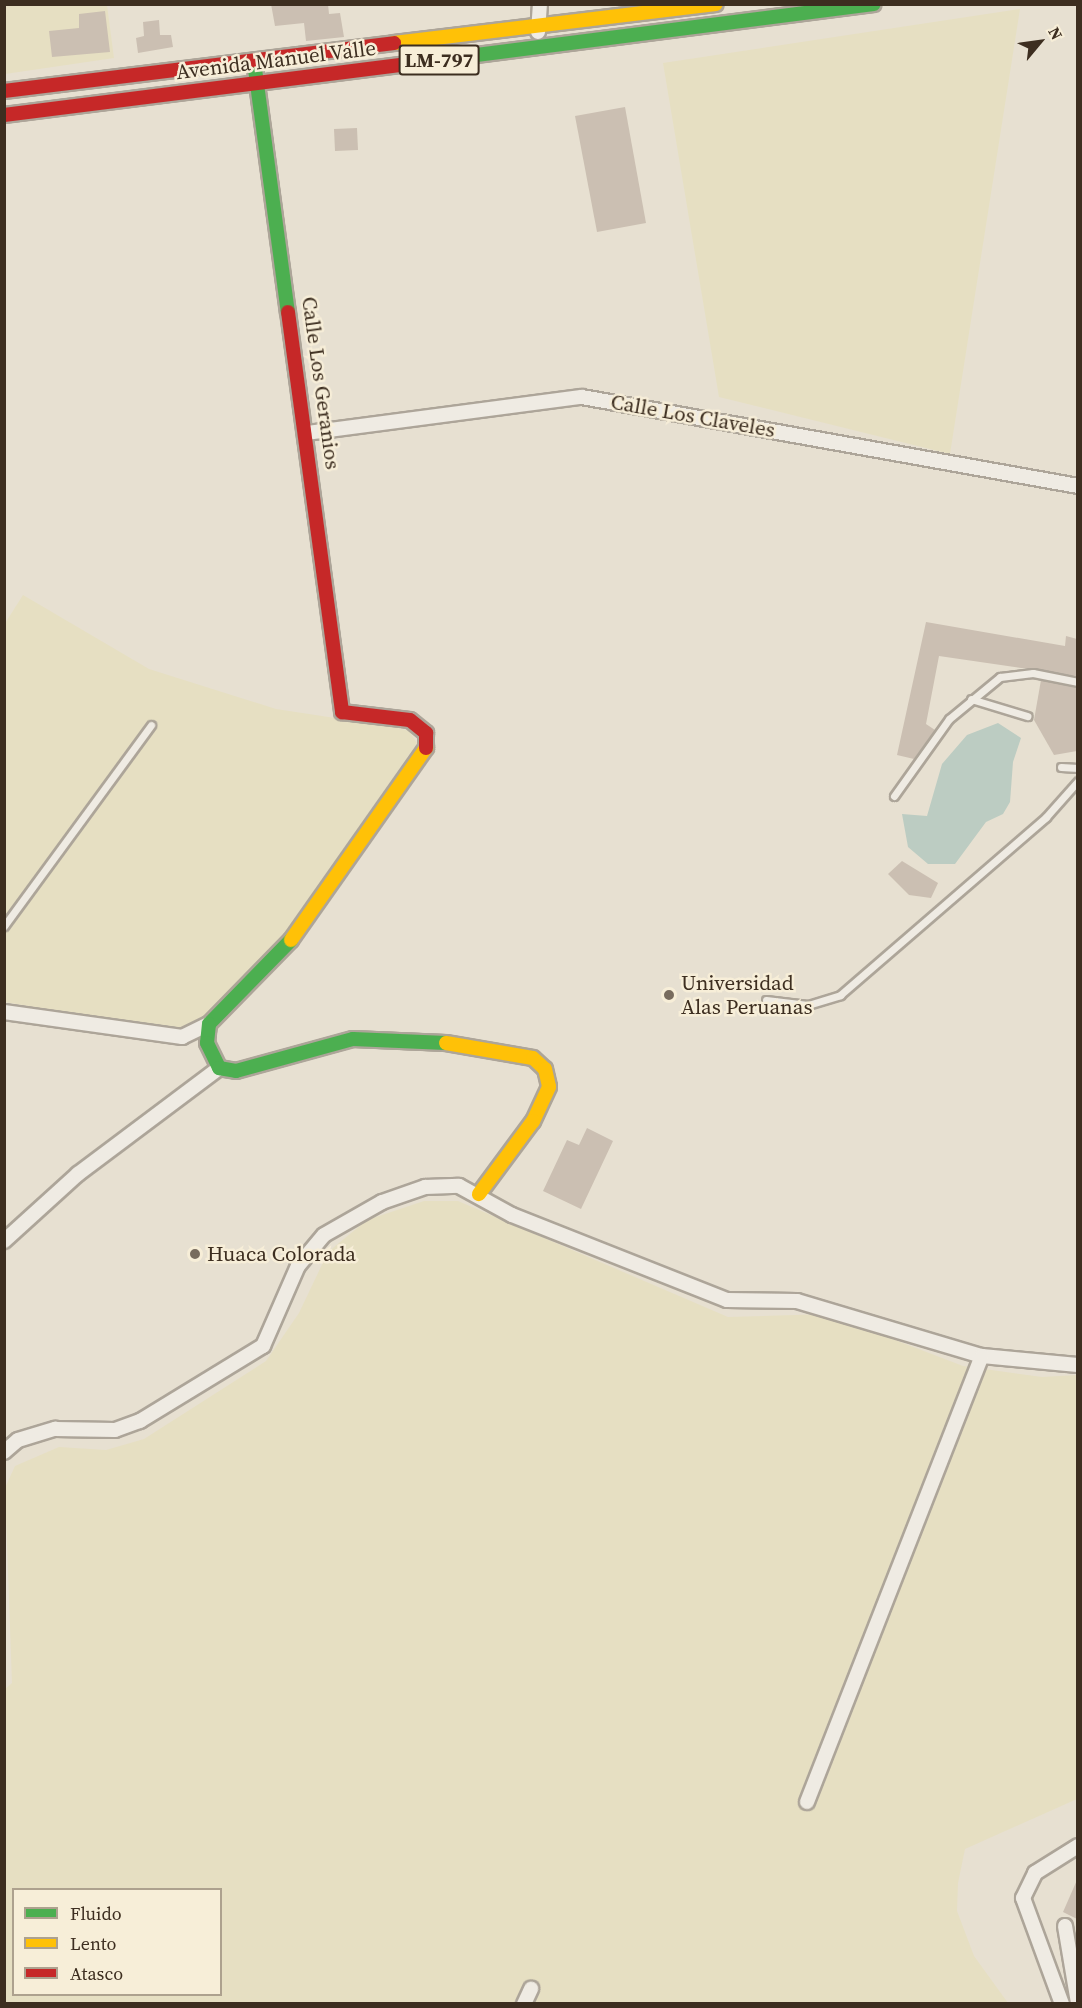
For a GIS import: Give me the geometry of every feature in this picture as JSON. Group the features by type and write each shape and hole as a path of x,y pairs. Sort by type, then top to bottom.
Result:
{"street":[{"path":"538,47 540,4"},
{"name":"Avenida Manuel Valle","path":"4,91 716,4"},
{"name":"Avenida Manuel Valle","path":"4,115 874,4"},
{"name":"Calle Los Geranios","path":"209,1024 274,962 425,756 426,733 410,720 342,712 307,433 254,62"},
{"name":"Calle Los Claveles","path":"307,433 582,397 1077,486"},
{"path":"4,1012 182,1037 209,1024"},
{"path":"209,1024 207,1043 219,1068"},
{"path":"4,1241 78,1174 219,1068 236,1071 352,1039 419,1039 533,1058 545,1070 549,1087 533,1120 479,1194"},
{"path":"4,1452 18,1440 55,1429 115,1430 140,1421 263,1346 298,1266 324,1235 372,1207 425,1186 459,1186 479,1194 512,1215 727,1300 797,1301 847,1311 982,1356 1077,1365"},
{"path":"807,1802 982,1356"},
{"path":"1062,2004 1023,1898 1035,1873 1077,1846"},
{"path":"1065,1926 1077,2003"},
{"path":"524,2004 531,1989"}],"lane":[{"path":"894,796 970,699 1013,672 1077,681"},
{"path":"970,699 1027,716"},
{"path":"4,926 151,725"},
{"path":"1061,767 1077,768"},
{"path":"766,1000 808,1005 840,995 1046,817 1077,780"}],"shaded area":[{"path":"4,5 107,5 114,58 5,74"},
{"path":"1020,9 950,454 719,397 663,63"},
{"path":"23,595 149,669 276,709 409,731 417,743 271,954 195,1027 176,1032 5,1002 4,625"},
{"path":"998,723 1021,738 1013,762 1010,802 1003,814 986,822 955,864 928,864 908,847 902,814 927,816 942,764 967,735"},
{"path":"424,1201 458,1201 728,1317 827,1314 963,1366 1042,1377 1077,1375 1077,1799 965,1849 958,1883 957,1911 974,1956 1008,2003 5,2004 4,1690 12,1683 5,1488 15,1466 59,1447 106,1450 144,1439 266,1361 299,1313 328,1252 367,1220"}],"building":[{"path":"271,4 328,4 329,14 340,13 344,37 306,41 304,23 275,26"},
{"path":"105,11 110,52 52,57 49,31 79,28 79,14"},
{"path":"159,20 160,35 171,35 173,47 138,53 136,38 144,36 143,22"},
{"path":"625,107 646,223 597,232 575,116"},
{"path":"357,128 358,150 335,151 334,129"},
{"path":"926,622 1065,646 1066,636 1077,639 1077,676 939,656 926,724 935,730 914,759 897,755"},
{"path":"1041,680 1077,688 1077,751 1054,755 1034,720"},
{"path":"902,861 938,883 931,898 909,895 888,874"},
{"path":"587,1128 613,1141 581,1209 543,1191 567,1140 579,1145"},
{"path":"1077,1880 1077,1919 1063,1912"}],"traffic: fast":[{"path":"453,58 874,4"},
{"path":"255,69 288,312"},
{"path":"291,940 209,1024 207,1043 219,1068 236,1071 353,1039 446,1043"}],"traffic: slow":[{"path":"394,43 716,4"},
{"path":"291,940 426,748"},
{"path":"446,1043 533,1058 545,1069 549,1087 533,1121 479,1194"}],"traffic: jam":[{"path":"4,91 394,43"},
{"path":"4,115 453,58"},
{"path":"288,312 342,712 410,720 426,733 426,748"}],"place":[{"name":"Universidad Alas Peruanas","path":"669,995"},
{"name":"Huaca Colorada","path":"195,1254"}]}
